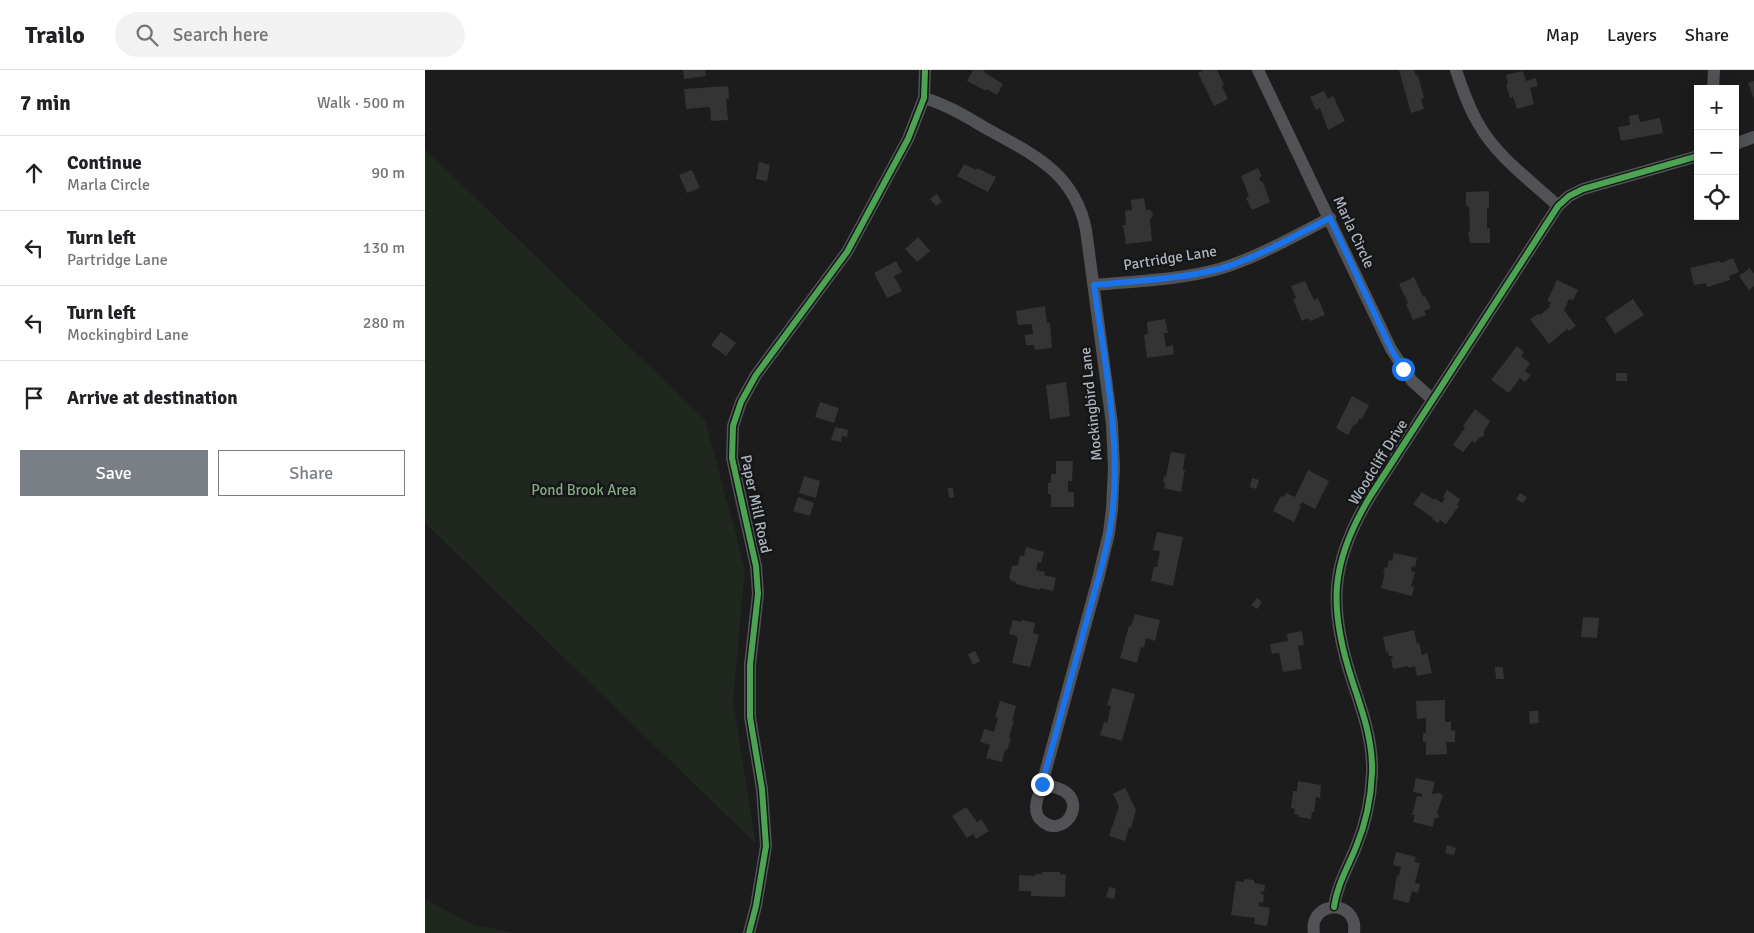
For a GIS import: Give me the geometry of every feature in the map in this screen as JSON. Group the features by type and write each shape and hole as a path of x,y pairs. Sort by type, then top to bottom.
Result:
{"street":[{"name":"Paper Mill Road","path":"749,933 756,906 766,846 762,789 750,717 750,666 758,594 756,566 732,458 733,426 741,402 756,374 847,252 908,139 924,98 925,70"},
{"name":"Marla Circle","path":"1259,70 1399,363 1412,381 1432,400"},
{"path":"1456,70 1469,106 1488,139 1499,152 1557,206"},
{"path":"1713,85 1714,70"},
{"name":"Mockingbird Lane","path":"924,98 949,107 1029,152 1046,164 1063,179 1076,198 1084,218 1113,438 1113,509 1100,572 1042,784"},
{"path":"1739,143 1754,137"},
{"name":"Woodcliff Drive","path":"1334,907 1338,889 1362,833 1370,800 1372,770 1370,739 1366,721 1343,654 1337,624 1336,593 1340,564 1349,537 1362,509 1557,206 1569,196 1583,189 1694,157"},
{"name":"Partridge Lane","path":"1094,285 1190,274 1219,268 1251,256 1330,218"},
{"path":"1314,933 1314,922 1317,916 1321,911 1334,907 1341,908 1352,917 1355,924 1354,933"}],"green space":[{"name":"Pond Brook Area","path":"425,149 705,420 745,569 733,701 756,844 425,523"},
{"path":"425,899 474,925 516,933 425,933"}],"building":[{"path":"683,70 705,70 706,76 684,79"},
{"path":"973,70 985,70 984,72 1003,84 997,95 967,81"},
{"path":"1204,70 1217,70 1228,99 1214,106 1198,73"},
{"path":"1399,70 1414,70 1416,76 1418,75 1424,98 1421,99 1424,109 1411,113"},
{"path":"1523,71 1526,81 1536,78 1538,86 1530,88 1534,104 1517,109 1513,97 1510,98 1506,84 1508,83 1506,75"},
{"path":"1754,81 1754,99 1748,83"},
{"path":"728,86 729,99 726,99 728,120 711,121 710,107 686,109 684,89"},
{"path":"1324,91 1328,99 1333,96 1345,121 1328,130 1320,108 1316,110 1310,97"},
{"path":"1638,114 1640,122 1660,118 1663,133 1621,141 1618,127 1630,125 1629,116"},
{"path":"759,162 770,165 767,181 756,179"},
{"path":"964,164 996,177 988,192 957,176"},
{"path":"1258,168 1262,176 1259,178 1263,182 1270,202 1252,210 1246,198 1249,196 1241,176"},
{"path":"692,170 700,188 687,193 679,175"},
{"path":"1489,191 1487,229 1490,228 1490,243 1470,243 1468,233 1470,230 1469,206 1466,206 1466,192"},
{"path":"937,194 942,202 936,206 930,199"},
{"path":"1144,198 1146,210 1150,210 1153,213 1150,219 1152,241 1126,244 1123,225 1126,225 1125,211 1132,210 1131,200"},
{"path":"918,237 930,251 917,262 905,249"},
{"path":"1733,258 1739,272 1729,276 1730,280 1707,287 1706,283 1694,285 1690,268 1720,261 1721,263"},
{"path":"896,261 902,272 894,276 902,291 887,298 874,273"},
{"path":"1750,268 1754,274 1754,286 1749,290 1739,276"},
{"path":"1414,277 1423,297 1425,296 1431,308 1424,311 1426,315 1413,320 1406,304 1408,303 1399,284"},
{"path":"1557,280 1578,290 1573,300 1569,299 1564,310 1576,326 1569,331 1567,329 1549,344 1530,319 1538,314 1540,315 1550,307 1551,303 1547,301"},
{"path":"1305,281 1314,300 1318,298 1325,315 1310,321 1308,318 1302,321 1293,299 1296,298 1291,286"},
{"path":"1633,299 1644,315 1615,334 1605,318"},
{"path":"1045,306 1047,323 1050,323 1052,348 1035,350 1034,345 1026,345 1025,335 1033,334 1032,324 1018,325 1016,311"},
{"path":"1165,319 1168,333 1164,333 1166,347 1173,345 1174,354 1147,358 1144,335 1148,334 1147,322"},
{"path":"721,332 736,343 726,356 711,345"},
{"path":"1517,346 1524,352 1521,356 1530,363 1525,371 1531,375 1525,382 1520,378 1509,393 1491,380"},
{"path":"1616,373 1627,373 1627,381 1616,381"},
{"path":"1066,382 1070,416 1050,419 1046,385"},
{"path":"1352,396 1369,405 1362,419 1360,418 1356,425 1354,424 1348,435 1336,428"},
{"path":"820,402 839,408 834,423 815,417"},
{"path":"1475,409 1490,421 1484,431 1484,436 1475,443 1472,441 1463,452 1453,445"},
{"path":"835,427 848,430 847,437 842,436 841,442 831,440"},
{"path":"1171,452 1185,454 1183,470 1185,470 1181,492 1164,488 1164,476 1166,477"},
{"path":"1056,461 1073,461 1072,481 1068,481 1068,492 1074,492 1074,507 1051,507 1051,494 1048,494 1048,483 1051,483 1051,474 1056,474"},
{"path":"1308,470 1329,481 1315,509 1302,502 1294,522 1273,511 1281,496 1284,497 1286,493 1295,497"},
{"path":"804,476 820,481 816,498 799,493"},
{"path":"1252,478 1259,480 1256,489 1250,487"},
{"path":"948,488 953,488 954,497 949,498"},
{"path":"1447,490 1460,499 1457,505 1459,506 1446,524 1440,520 1438,523 1413,504 1422,492 1442,503"},
{"path":"1520,493 1527,497 1523,503 1516,499"},
{"path":"798,497 814,503 810,516 793,511"},
{"path":"1157,532 1183,537 1173,586 1151,581 1154,567 1157,567 1160,551 1153,550"},
{"path":"1026,547 1044,552 1041,563 1038,562 1036,570 1045,572 1044,575 1056,578 1053,591 1040,588 1039,590 1016,584 1016,582 1009,578 1012,566 1018,565 1020,555 1024,556"},
{"path":"1394,553 1417,558 1415,567 1412,566 1411,571 1415,572 1411,586 1414,587 1412,596 1381,588 1385,567 1387,568 1389,560 1392,561"},
{"path":"1257,598 1262,602 1257,609 1251,605"},
{"path":"1135,614 1160,620 1155,641 1146,638 1144,648 1141,647 1137,663 1120,658 1129,626 1131,626"},
{"path":"1583,617 1599,618 1597,638 1581,637"},
{"path":"1013,620 1035,623 1033,633 1039,635 1030,667 1012,663 1018,638 1009,634"},
{"path":"1414,630 1422,655 1427,653 1432,673 1417,676 1415,666 1393,669 1391,659 1393,659 1392,656 1389,656 1388,651 1386,652 1383,637"},
{"path":"1302,631 1304,645 1298,646 1302,669 1283,672 1279,653 1272,654 1270,644 1288,641 1287,634"},
{"path":"975,651 980,661 973,665 968,654"},
{"path":"1495,667 1503,667 1504,679 1496,679"},
{"path":"1112,688 1135,694 1122,741 1100,735 1104,722 1107,723 1111,706 1107,705"},
{"path":"1445,700 1445,722 1451,722 1451,731 1455,730 1455,742 1446,742 1447,754 1426,755 1426,742 1423,742 1423,733 1426,733 1426,718 1417,719 1416,701"},
{"path":"1000,701 1016,706 1009,737 1011,738 1002,762 986,758 990,745 980,742 984,729 994,732 998,718 995,717"},
{"path":"1529,711 1538,711 1539,723 1530,724"},
{"path":"1416,778 1435,782 1432,794 1440,793 1443,796 1437,812 1439,817 1434,819 1433,827 1413,822 1415,815 1412,815 1417,796 1422,797 1422,794 1413,792"},
{"path":"1298,781 1321,785 1320,798 1316,797 1311,819 1298,817 1299,815 1294,814 1295,809 1291,808 1293,791 1297,791"},
{"path":"1125,788 1136,810 1125,841 1109,836 1119,806 1113,794"},
{"path":"966,807 977,822 981,819 989,831 976,839 973,834 967,838 952,816"},
{"path":"1447,845 1456,848 1454,855 1445,853"},
{"path":"1396,852 1416,857 1414,862 1420,863 1415,883 1420,884 1418,893 1412,891 1409,903 1393,899 1397,875 1399,876 1401,867 1393,865"},
{"path":"1042,872 1060,872 1060,874 1066,875 1065,897 1031,896 1031,891 1019,891 1019,875 1035,876 1035,874 1042,874"},
{"path":"1244,879 1254,880 1254,883 1265,885 1264,892 1261,891 1261,894 1264,895 1263,903 1259,902 1259,906 1270,908 1267,926 1254,924 1255,918 1231,915 1236,881 1244,882"},
{"path":"1109,887 1116,889 1114,899 1106,897"}],"cycle path":[{"path":"749,933 756,906 766,846 762,789 750,717 750,665 758,594 756,566 732,458 733,426 741,402 756,375 847,252 908,139 924,98 925,70"},
{"path":"1334,907 1340,884 1363,829 1372,773 1369,737 1344,654 1337,607 1337,585 1341,563 1347,542 1357,519 1558,206 1569,196 1583,189 1694,157"}],"route":[{"path":"1042,784 1098,579 1113,509 1112,424 1094,285 1204,272 1235,264 1330,218 1391,349 1403,369"}]}
